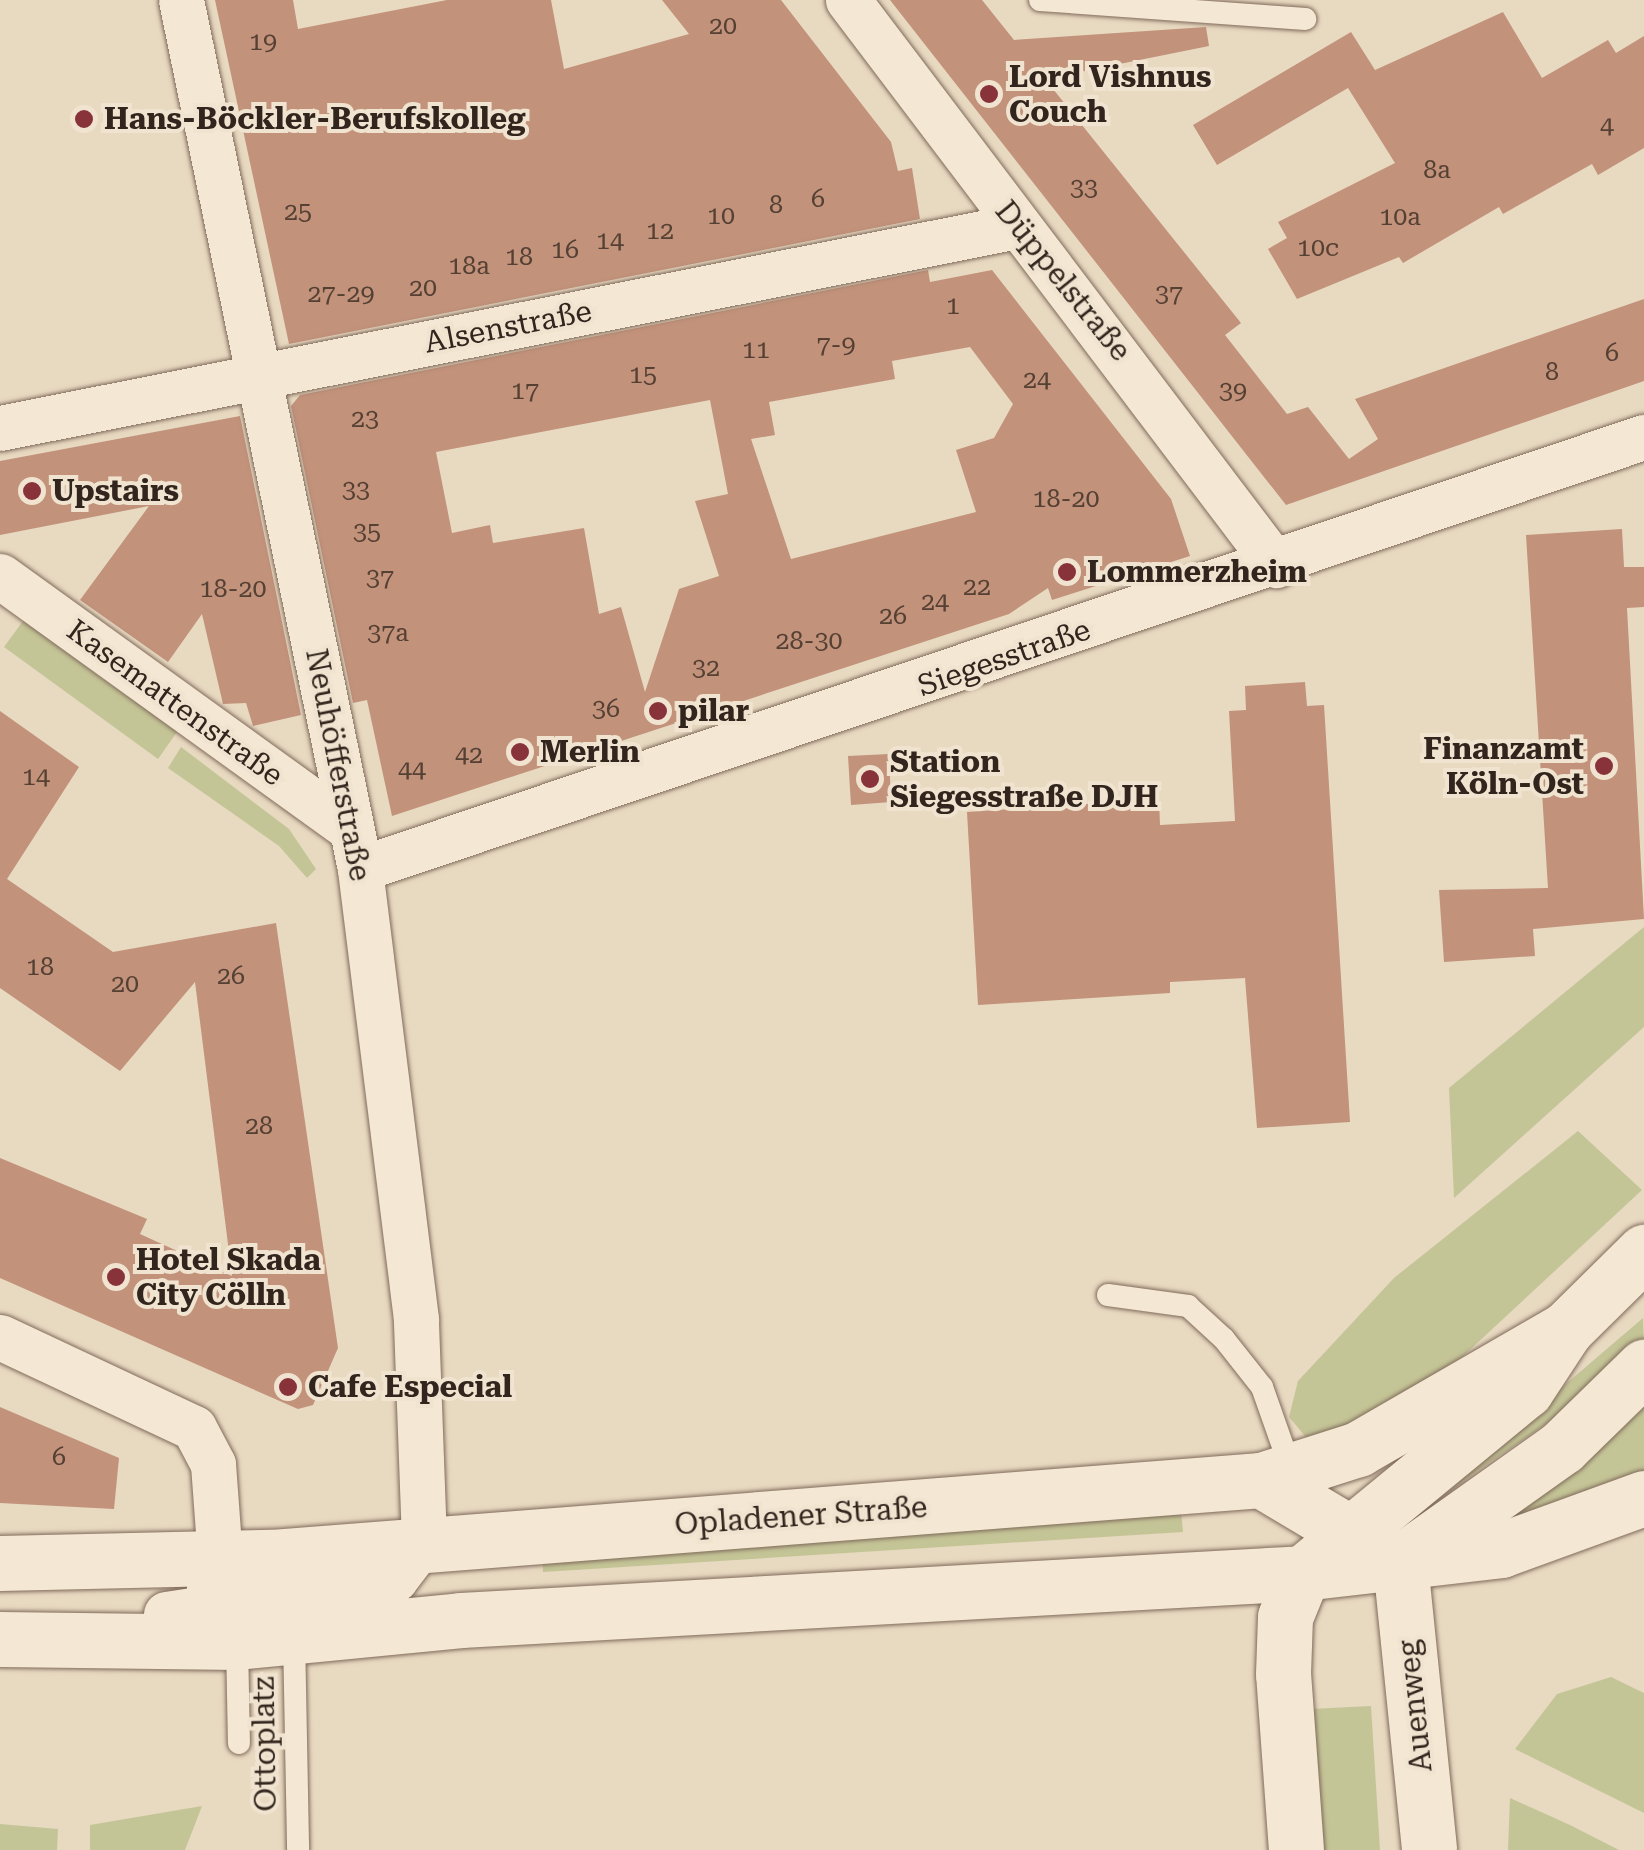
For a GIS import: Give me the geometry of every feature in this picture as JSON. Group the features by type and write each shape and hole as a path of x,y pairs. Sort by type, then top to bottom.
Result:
{"main road":[{"path":"1296,1850 1283,1674 1285,1617 1302,1573 1346,1530 1526,1390 1566,1329 1644,1252"},
{"name":"Opladener Straße","path":"0,1563 220,1560 1276,1476 1358,1449 1566,1329"},
{"path":"1400,1563 1562,1446 1644,1367"},
{"path":"1276,1476 1346,1530 1400,1563"},
{"path":"0,1639 237,1642 1302,1573 1502,1550 1631,1511"},
{"name":"Auenweg","path":"1400,1563 1429,1850"}],"street":[{"name":"Neuhöfferstraße","path":"181,0 264,376 355,848 416,1319 424,1541"},
{"name":"Düppelstraße","path":"848,0 1017,226 1158,398 1276,564"},
{"name":"Alsenstraße","path":"0,428 1017,226"},
{"name":"Siegesstraße","path":"355,848 1276,564 1644,437"},
{"name":"Kasemattenstraße","path":"0,576 355,848"},
{"path":"0,1337 194,1428 213,1464 220,1560 208,1593 111,1642"},
{"path":"166,1614 394,1579 424,1541"}],"lane":[{"path":"1040,0 1305,19"},
{"path":"1108,1295 1188,1306 1224,1338 1262,1387 1276,1476"},
{"name":"Ottoplatz","path":"294,1636 298,1850"},
{"path":"237,1642 239,1743"}],"green space":[{"path":"23,621 177,732 158,759 4,647"},
{"path":"181,747 289,829 316,869 307,878 279,846 168,768"},
{"path":"1644,927 1644,1027 1454,1198 1449,1088"},
{"path":"1578,1131 1642,1190 1431,1386 1310,1442 1289,1417 1298,1381 1394,1278"},
{"path":"1643,1318 1644,1345 1608,1382 1415,1513"},
{"path":"1644,1395 1644,1472 1589,1499 1492,1523"},
{"path":"1181,1510 1183,1532 543,1572 542,1552"},
{"path":"1611,1677 1644,1693 1644,1813 1515,1749 1557,1694"},
{"path":"1371,1706 1380,1850 1320,1850 1310,1709"},
{"path":"1510,1798 1570,1825 1619,1850 1508,1850"},
{"path":"202,1806 185,1850 90,1850 90,1825"},
{"path":"0,1824 58,1829 57,1850 0,1850"}],"building":[{"path":"215,0 293,0 298,29 447,0 551,0 564,69 689,34 662,0 781,0 891,142 898,171 912,168 920,219 289,344"},
{"path":"890,0 982,0 1014,40 1206,27 1209,46 1045,79 1241,323 1225,335 1287,414 1308,407 1349,459 1378,439 1355,399 1644,299 1644,381 1286,505"},
{"path":"1503,12 1542,78 1608,40 1616,53 1644,36 1644,148 1598,175 1592,164 1503,214 1499,207 1403,263 1399,257 1297,299 1268,249 1287,238 1278,222 1395,163 1348,88 1217,165 1193,125 1351,32 1375,70"},
{"path":"928,270 930,282 992,270 1171,499 1190,556 1052,600 1048,588 1009,614 392,816 367,700 353,703 291,406 300,395","holes":["970,347 1013,404 994,438 956,450 976,512 791,559 751,439 775,435 769,402 895,379 892,361","710,400 728,494 695,501 719,576 679,589 645,692 621,607 599,614 584,528 493,543 490,525 452,533 436,452"]},
{"path":"240,416 301,715 253,726 246,703 223,704 202,614 168,662 80,600 149,506 0,535 0,461"},
{"path":"1622,529 1624,567 1644,567 1644,607 1627,608 1644,919 1533,929 1535,956 1444,962 1439,890 1548,888 1526,535"},
{"path":"1305,682 1307,706 1324,705 1350,1122 1257,1128 1245,978 1170,982 1170,993 978,1005 967,812 1159,799 1160,825 1235,821 1229,711 1246,710 1245,686"},
{"path":"0,711 79,767 7,879 113,952 276,923 338,1348 313,1405 298,1409 0,1278 0,1158 147,1219 140,1234 232,1276 195,982 120,1071 0,988"},
{"name":"Station Siegesstraße DJH","path":"889,754 891,802 851,805 848,756"},
{"path":"0,1407 119,1458 114,1509 0,1503"}],"place":[{"name":"Lord Vishnus Couch","path":"989,94"},
{"name":"Hans-Böckler-Berufskolleg","path":"84,119"},
{"name":"Upstairs","path":"32,491"},
{"name":"Lommerzheim","path":"1067,572"},
{"name":"pilar","path":"658,711"},
{"name":"Merlin","path":"520,752"},
{"name":"Finanzamt Köln-Ost","path":"1604,766"},
{"name":"Station Siegesstraße DJH","path":"870,779"},
{"name":"Hotel Skada City Cölln","path":"116,1277"},
{"name":"Cafe Especial","path":"288,1387"}]}
